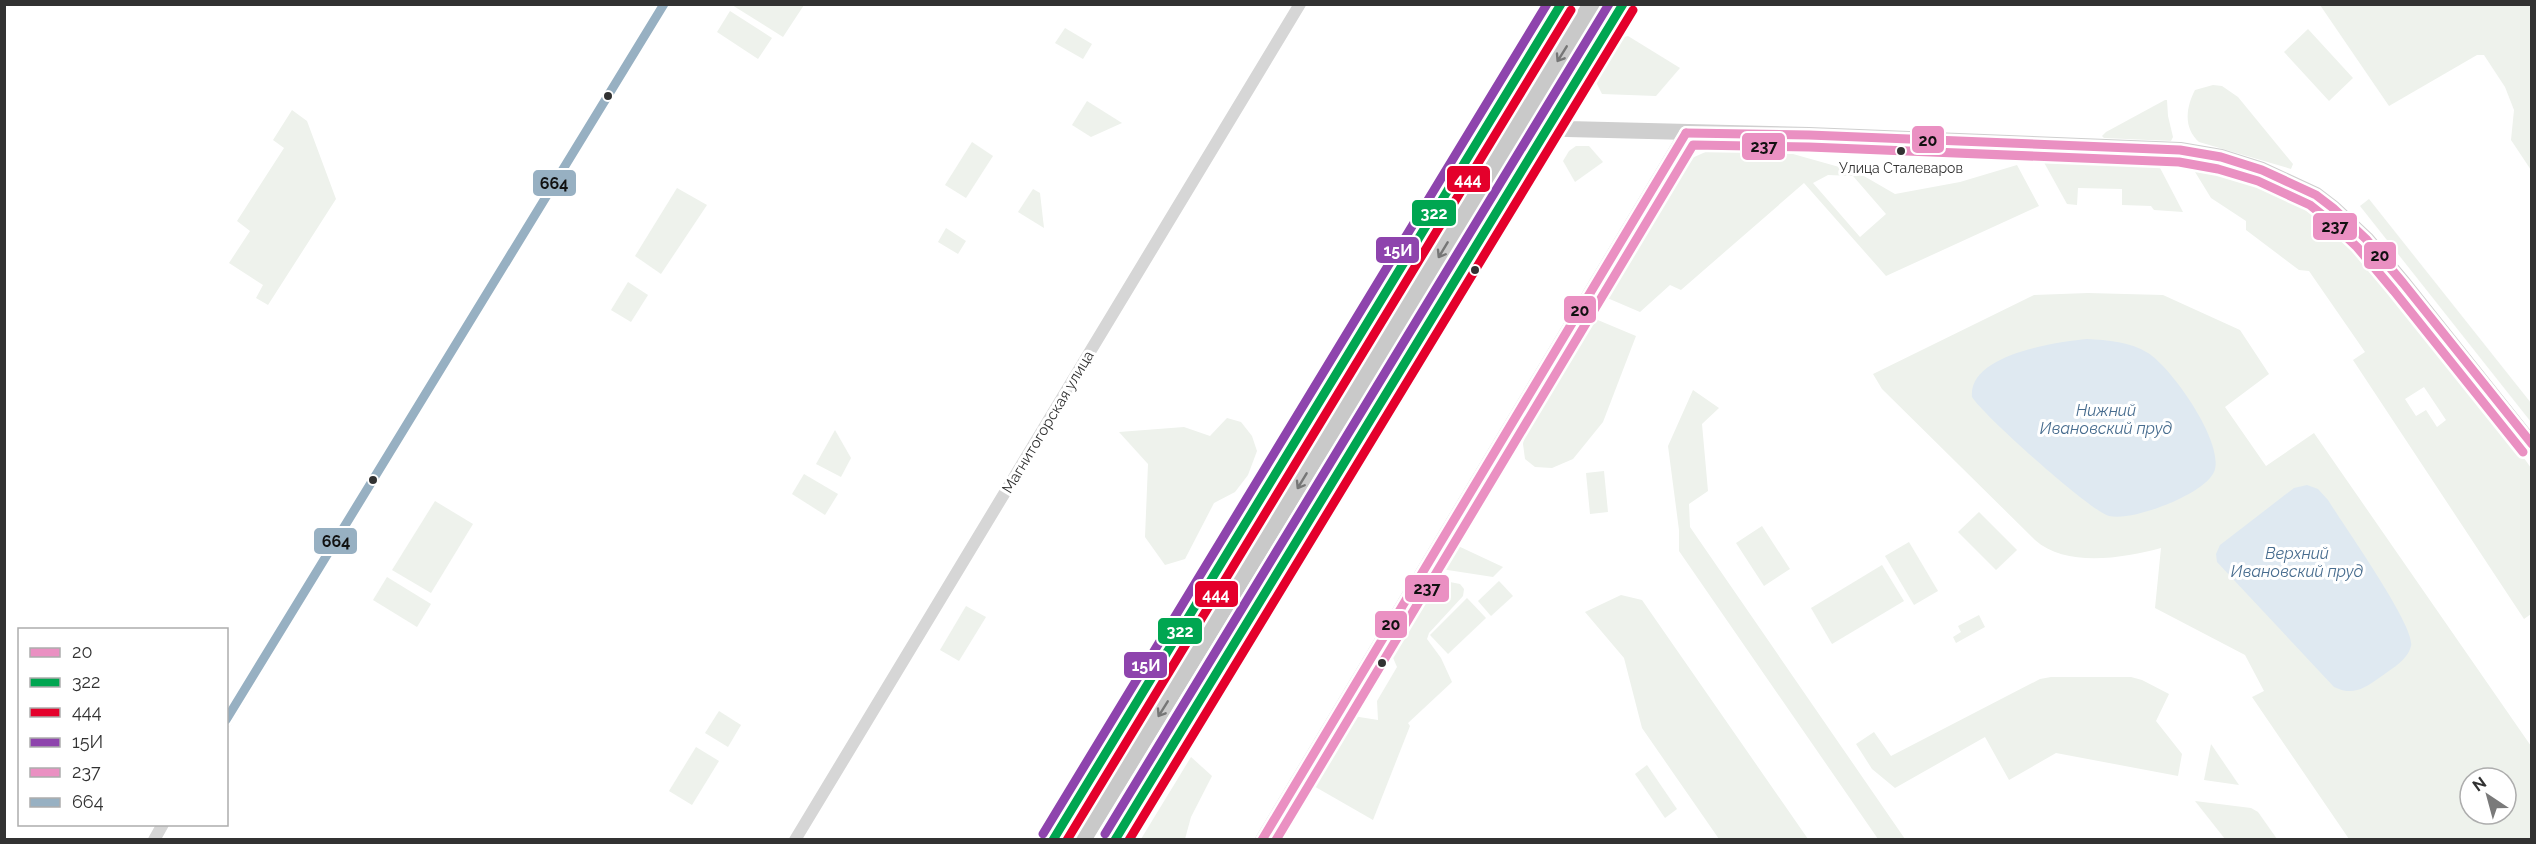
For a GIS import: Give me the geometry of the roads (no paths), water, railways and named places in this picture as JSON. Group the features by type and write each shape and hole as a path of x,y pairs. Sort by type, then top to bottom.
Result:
{"main road":[{"path":"1053,840 1561,4"},
{"path":"1082,840 1592,4"},
{"path":"1115,840 1623,4"},
{"path":"1527,110 1551,124 1567,129 1809,135 2180,150 2220,157 2262,170 2316,195 2366,239 2532,445"}],"street":[{"path":"228,718 664,4"},
{"name":"Магнитогорская улица","path":"795,840 1300,4"},
{"path":"1262,840 1686,133"},
{"path":"154,840 162,826"}],"water":[{"name":"Нижний Ивановский пруд","path":"2087,339 2134,346 2148,353 2170,374 2194,407 2212,444 2216,459 2214,472 2204,484 2183,497 2155,509 2125,516 2109,516 2081,498 2038,461 1995,422 1972,397 1975,382 1984,370 1999,361 2036,347"},
{"name":"Верхний Ивановский пруд","path":"2307,485 2318,489 2328,500 2391,598 2409,635 2411,646 2406,656 2393,668 2358,690 2347,691 2334,687 2217,562 2216,554 2220,545 2294,488"}],"place":[{"name":"Улица Сталеваров","path":"1901,151"}]}
